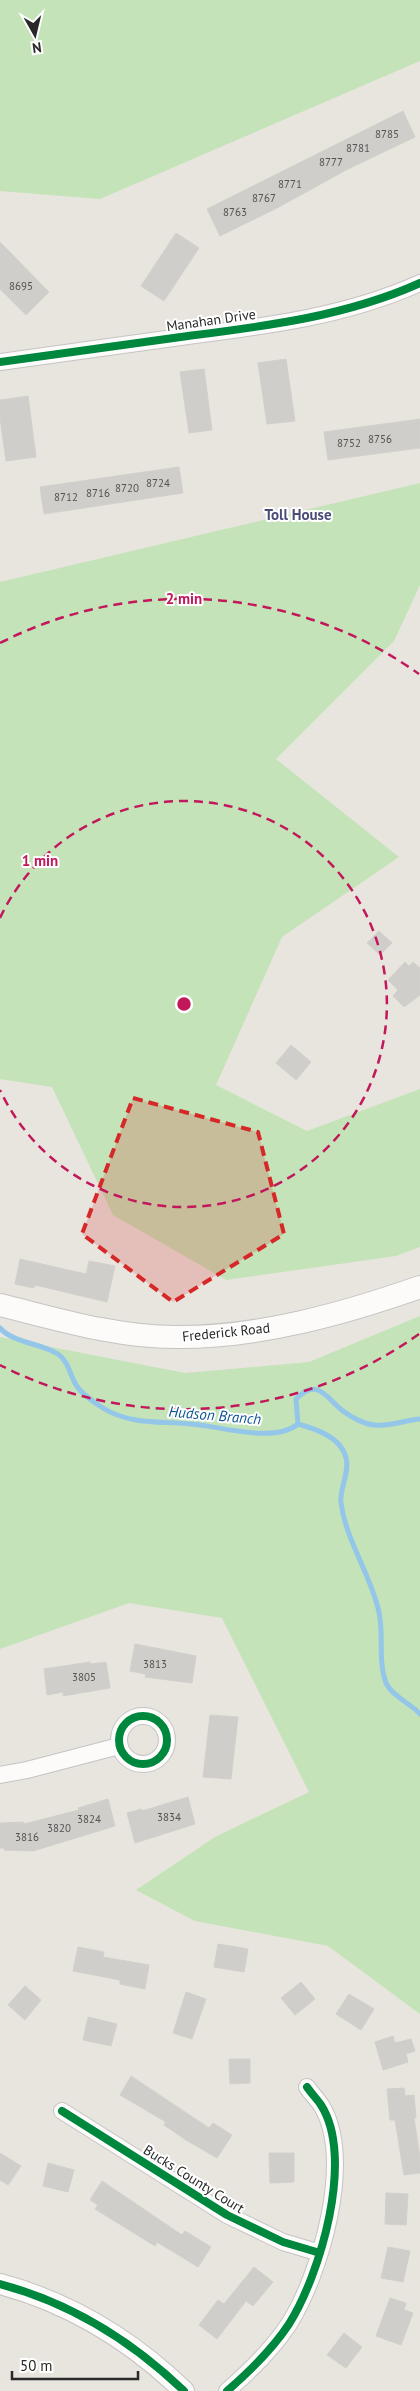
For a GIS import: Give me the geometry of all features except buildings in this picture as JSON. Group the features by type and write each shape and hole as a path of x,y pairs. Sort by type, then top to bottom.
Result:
{"main road":[{"name":"Frederick Road","path":"0,1305 91,1327 174,1338 258,1330 325,1315 420,1287"}],"street":[{"name":"Manahan Drive","path":"0,362 301,319 354,307 394,295 420,283"},
{"path":"0,1775 119,1746"},
{"path":"226,2391 269,2350 289,2324 307,2291 331,2212 334,2177 333,2148 329,2124 322,2105 306,2087"},
{"name":"Bucks County Court","path":"62,2111 227,2215 275,2238 320,2253"},
{"path":"0,2284 47,2299 84,2316 122,2338 184,2391"}],"highlighted area":[{"path":"133,1098 258,1132 284,1234 173,1302 82,1234"}],"green space":[{"path":"0,0 420,0 420,61 100,199 0,191"},
{"path":"420,483 420,585 394,641 276,759 399,857 282,937 216,1085 307,1131 420,1089 420,1247 396,1256 226,1280 113,1215 52,1087 0,1079 0,582"},
{"path":"420,1316 420,2014 328,1946 195,1921 136,1890 215,1837 309,1792 222,1618 129,1603 0,1649 0,1337 185,1373 309,1362"}],"waterway":[{"name":"Hudson Branch","path":"0,1328 12,1337 44,1347 58,1354 65,1361 81,1392 103,1408 135,1420 203,1425 246,1432 275,1433 288,1430 298,1424 296,1399 310,1389 322,1392 346,1413 370,1424 385,1425 420,1419"},
{"path":"298,1424 312,1428 333,1439 339,1445 346,1458 347,1469 341,1503 348,1530 378,1608 381,1626 383,1674 389,1688 420,1714"}],"cycle path":[{"path":"0,362 277,324 364,304 420,283"},
{"path":"138,1716 148,1716 160,1723 167,1735 167,1740 167,1745 160,1757 148,1764 138,1764 130,1760 123,1753 119,1745 119,1735 123,1727 130,1720 138,1716"},
{"path":"227,2391 260,2360 289,2324 301,2303 322,2247 334,2185 335,2155 331,2128 321,2105 307,2087"},
{"path":"62,2111 227,2215 283,2242 320,2253"},
{"path":"0,2284 51,2302 99,2326 143,2355 184,2391"}],"district":[{"name":"Toll House","path":"298,514"}]}
